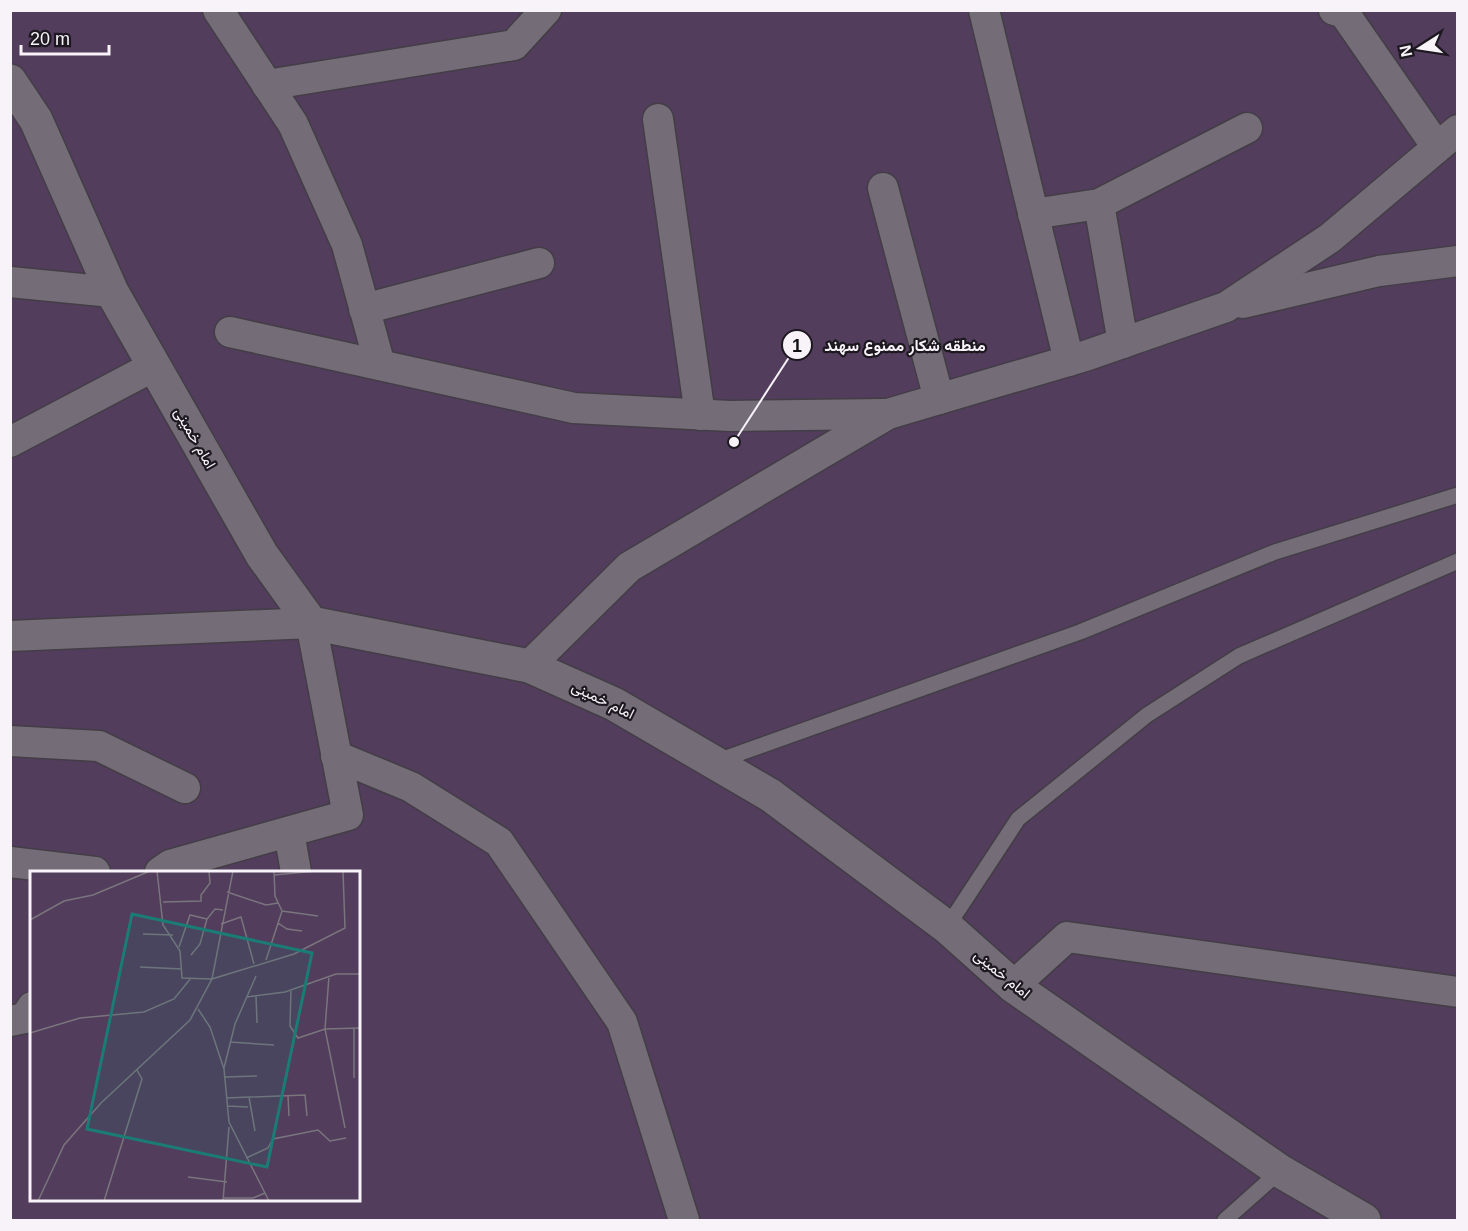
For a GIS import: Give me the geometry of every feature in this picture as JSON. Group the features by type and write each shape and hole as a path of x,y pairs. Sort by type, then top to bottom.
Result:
{"street":[{"path":"218,10 293,124 347,245 380,365"},
{"path":"267,85 514,45 546,10"},
{"path":"984,10 1069,361"},
{"path":"1226,307 1330,238 1447,138 1344,14 1334,10"},
{"name":"امام خمینی","path":"10,81 36,120 112,292 262,555 311,623 529,666 614,704 770,795 946,927 1013,986 1280,1171 1364,1221"},
{"path":"658,119 700,415"},
{"path":"1033,214 1099,204 1247,128"},
{"path":"883,188 939,399"},
{"path":"1099,204 1123,343"},
{"path":"529,666 629,567 888,414 1069,361 1226,307 1379,271 1458,261"},
{"path":"364,309 539,263"},
{"path":"10,282 112,292"},
{"path":"230,332 574,408 730,416 888,414"},
{"path":"10,442 154,366"},
{"path":"10,636 311,623 348,815 170,866 163,871"},
{"path":"10,741 99,746 185,788"},
{"path":"336,756 411,787 499,842 622,1022 684,1221"},
{"path":"289,832 296,871"},
{"path":"10,862 80,871"},
{"path":"1013,986 1066,937 1458,992"},
{"path":"10,1021 25,1018 30,1010"}],"lane":[{"path":"715,762 1080,632 1275,552 1458,495"},
{"path":"946,927 1018,819 1147,715 1239,656 1458,561"},
{"path":"1225,1221 1280,1171"}],"shaded area":[{"path":"10,11 1457,11 1457,1220 11,1220"}],"place":[{"name":"منطقه شکار ممنوع سهند","path":"734,442"}]}
